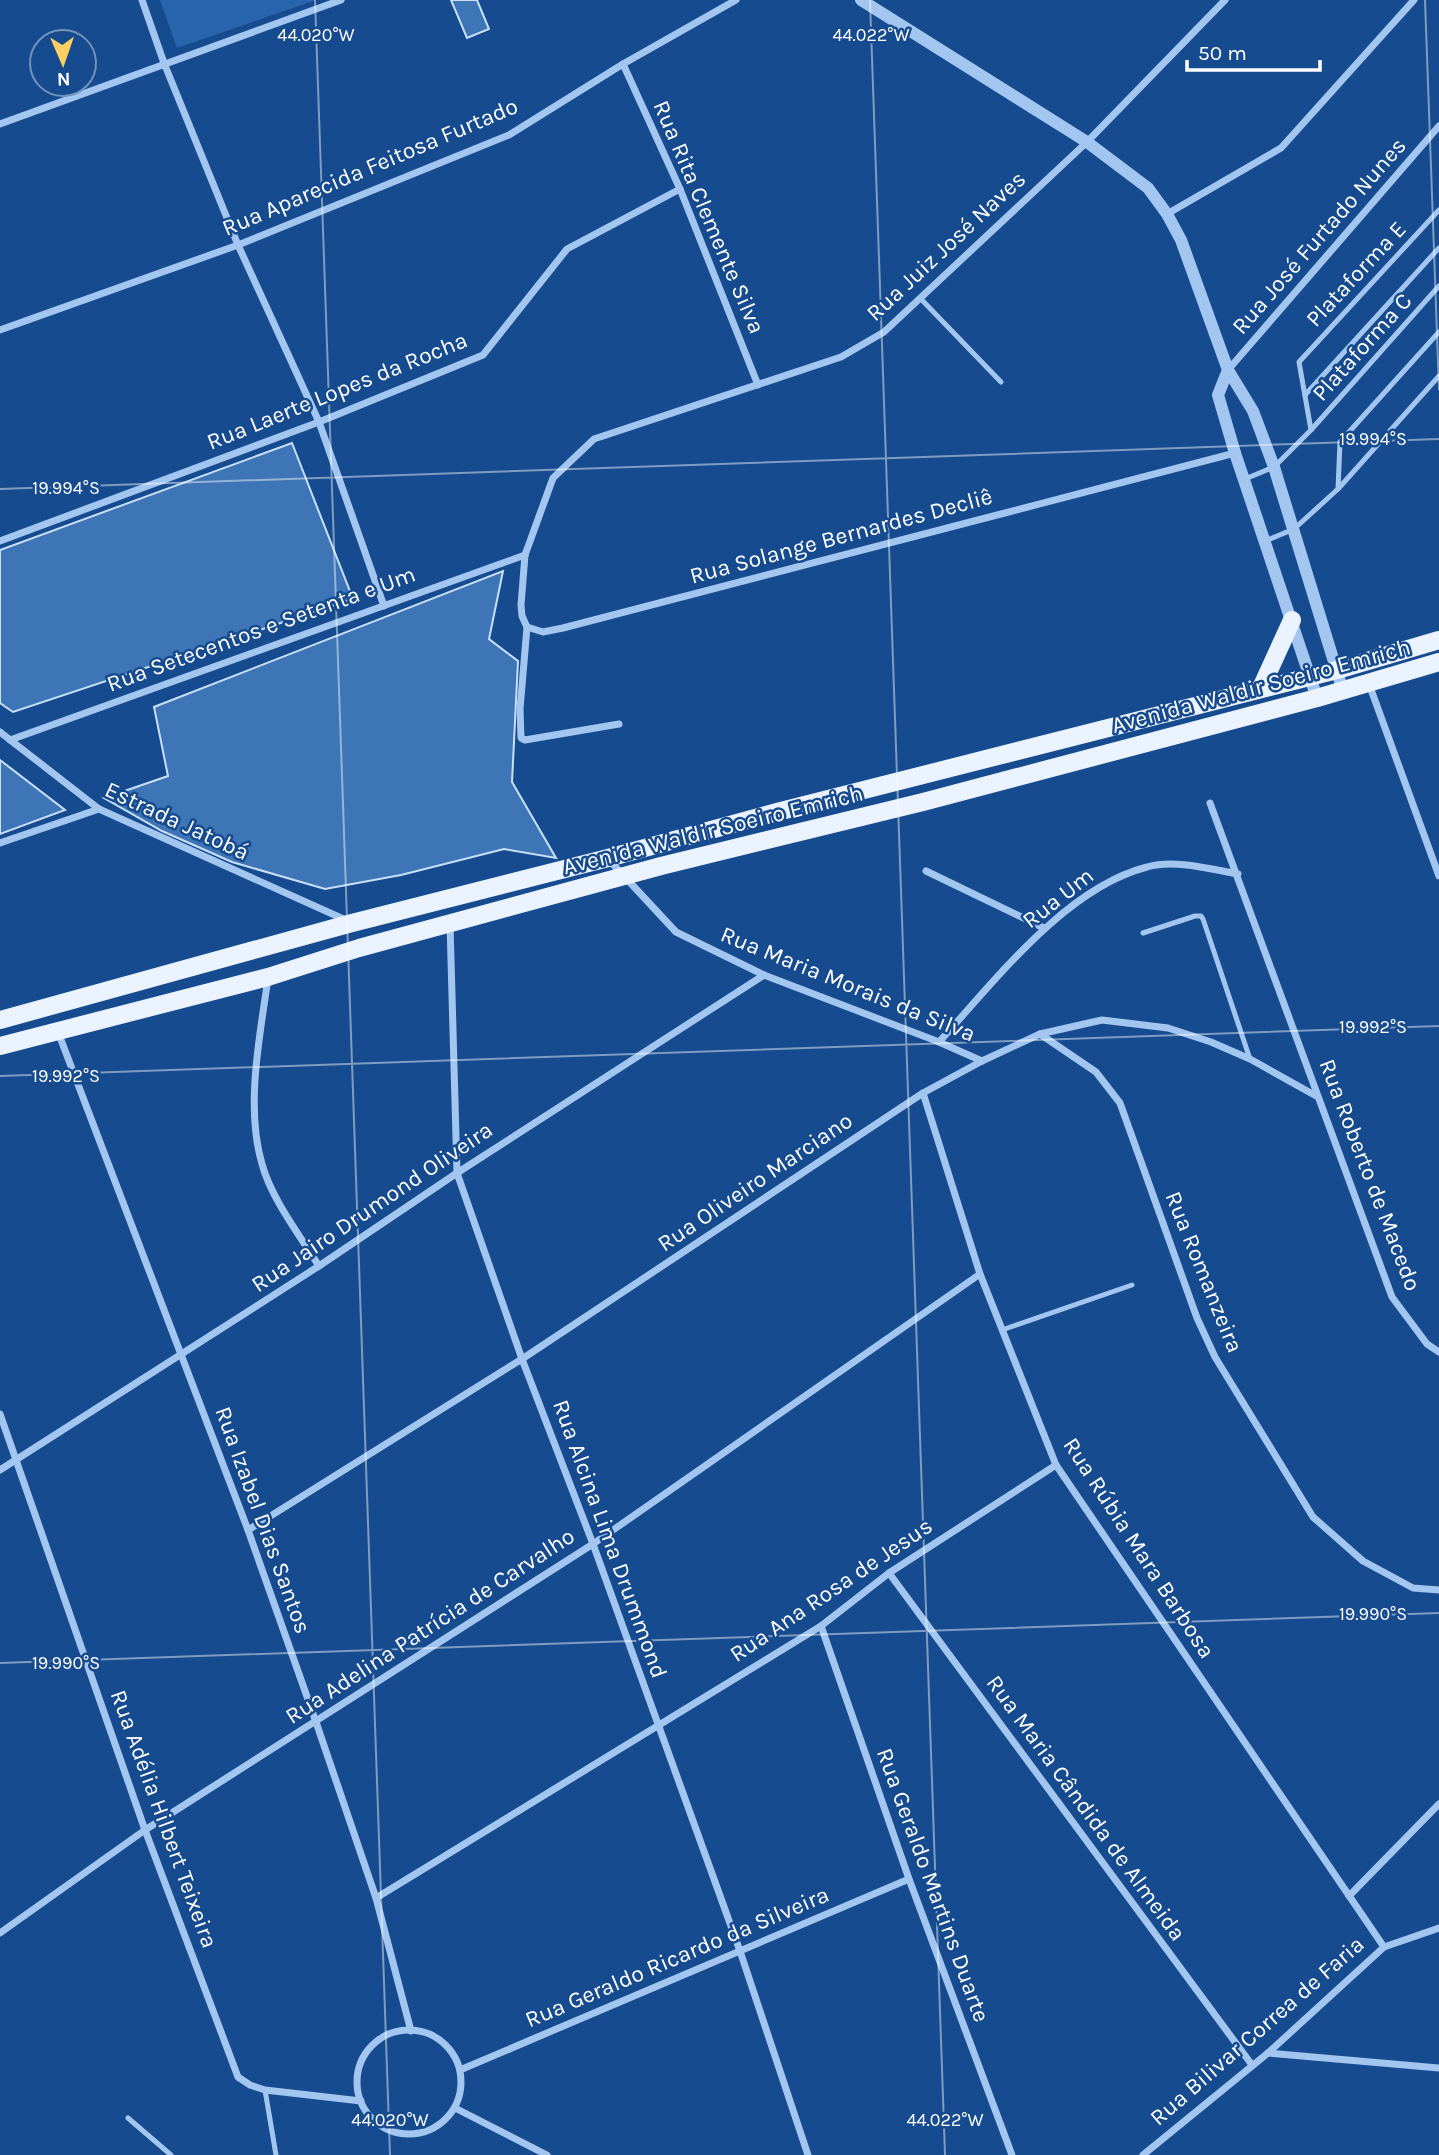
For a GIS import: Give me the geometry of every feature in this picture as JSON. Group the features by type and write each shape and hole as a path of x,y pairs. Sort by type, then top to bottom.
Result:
{"main road":[{"path":"1261,688 1292,620"},
{"name":"Avenida Waldir Soeiro Emrich","path":"0,1020 352,923 1337,670 1439,640"},
{"name":"Avenida Waldir Soeiro Emrich","path":"0,1046 268,977 359,948 625,876 936,799 1439,663"}],"street":[{"path":"142,0 164,63 238,245 319,422 384,606"},
{"path":"0,124 341,0"},
{"name":"Rua Aparecida Feitosa Furtado","path":"0,330 238,245 509,135 623,64 736,0"},
{"path":"860,0 1087,142 1148,188 1167,214 1181,240 1228,370 1253,411 1274,467 1343,691"},
{"name":"Rua Juiz José Naves","path":"525,555 553,478 594,439 841,357 884,332 1087,142 1225,0"},
{"path":"1167,214 1282,148 1414,0"},
{"name":"Rua Rita Clemente Silva","path":"623,64 680,189 758,385"},
{"name":"Rua José Furtado Nunes","path":"1228,370 1436,135 1439,127"},
{"name":"Rua Laerte Lopes da Rocha","path":"0,541 319,422 482,355 567,249 680,189"},
{"path":"1228,370 1219,395 1235,453 1312,676 1317,698"},
{"name":"Rua Solange Bernardes Decliê","path":"527,627 543,632 563,628 1235,453"},
{"path":"525,555 521,605 527,627 520,709 521,738 525,740 619,724"},
{"name":"Rua Setecentos e Setenta e Um","path":"10,740 525,555"},
{"path":"1368,683 1439,876"},
{"name":"Estrada Jatobá","path":"0,732 99,809 352,923"},
{"name":"Rua Roberto de Macedo","path":"1210,803 1392,1297 1427,1344 1439,1352"},
{"path":"0,843 99,809"},
{"name":"Rua Maria Morais da Silva","path":"608,858 676,932 764,975 982,1060"},
{"name":"Rua Um","path":"939,1042 1044,928 1098,887 1147,866 1172,864 1238,874"},
{"path":"926,871 1044,928"},
{"name":"Rua Alcina Lima Drummond","path":"450,923 457,1172 522,1359 593,1544 740,1951 808,2155"},
{"name":"Rua Jairo Drumond Oliveira","path":"0,1470 182,1355 457,1172 764,975"},
{"path":"268,977 254,1089 262,1164 283,1209 319,1266"},
{"name":"Rua Oliveiro Marciano","path":"248,1530 522,1359 923,1093 982,1060 1040,1034 1102,1020 1168,1028 1211,1042 1250,1059 1318,1097"},
{"name":"Rua Izabel Dias Santos","path":"57,1030 248,1530 316,1722 376,1898 411,2031"},
{"name":"Rua Romanzeira","path":"1040,1034 1096,1072 1120,1103 1197,1318 1210,1347 1313,1517 1363,1562 1413,1588 1439,1590"},
{"name":"Rua Rúbia Mara Barbosa","path":"923,1093 981,1274 1056,1465 1384,1947"},
{"name":"Rua Adelina Patrícia de Carvalho","path":"0,1933 145,1830 593,1544 981,1274"},
{"name":"Rua Adélia Hilbert Teixeira","path":"0,1414 145,1830 238,2077 265,2090 360,2101"},
{"name":"Rua Ana Rosa de Jesus","path":"376,1898 821,1626 889,1573 1056,1465"},
{"name":"Rua Maria Cândida de Almeida","path":"889,1573 1252,2065"},
{"name":"Rua Geraldo Martins Duarte","path":"821,1626 909,1879 1012,2155"},
{"path":"1349,1896 1439,1804"},
{"name":"Rua Geraldo Ricardo da Silveira","path":"460,2070 909,1879"},
{"name":"Rua Bilivar Correa de Faria","path":"1143,2155 1268,2053 1384,1947 1439,1928"},
{"path":"411,2031 428,2034 442,2042 453,2055 460,2070 460,2096 455,2108 444,2121 430,2130 405,2133 382,2126 369,2115 360,2101 357,2084 359,2067 367,2052 379,2040 394,2033 411,2031"},
{"path":"1268,2053 1439,2068"},
{"path":"455,2108 547,2155"}],"lane":[{"name":"Plataforma E","path":"1305,395 1299,362 1439,210"},
{"path":"1311,430 1305,395 1439,248"},
{"name":"Plataforma C","path":"1274,467 1311,430 1439,286"},
{"path":"920,298 1002,382"},
{"path":"1338,489 1340,442 1439,332"},
{"path":"1265,541 1294,529 1338,489 1439,376"},
{"path":"1245,479 1274,467"},
{"path":"1143,933 1195,916 1203,919 1250,1059"},
{"path":"1002,1330 1132,1285"},
{"path":"265,2090 276,2155"},
{"path":"128,2118 171,2155"}],"shaded area":[{"path":"160,0 316,0 177,48"}],"building":[{"path":"451,0 477,0 489,29 467,38"},
{"path":"292,443 353,599 13,712 0,703 0,550"},
{"path":"503,571 489,639 518,661 512,782 556,858 504,849 401,875 325,889 232,862 162,831 104,798 168,776 154,707"},
{"path":"0,760 65,810 0,834"}]}
